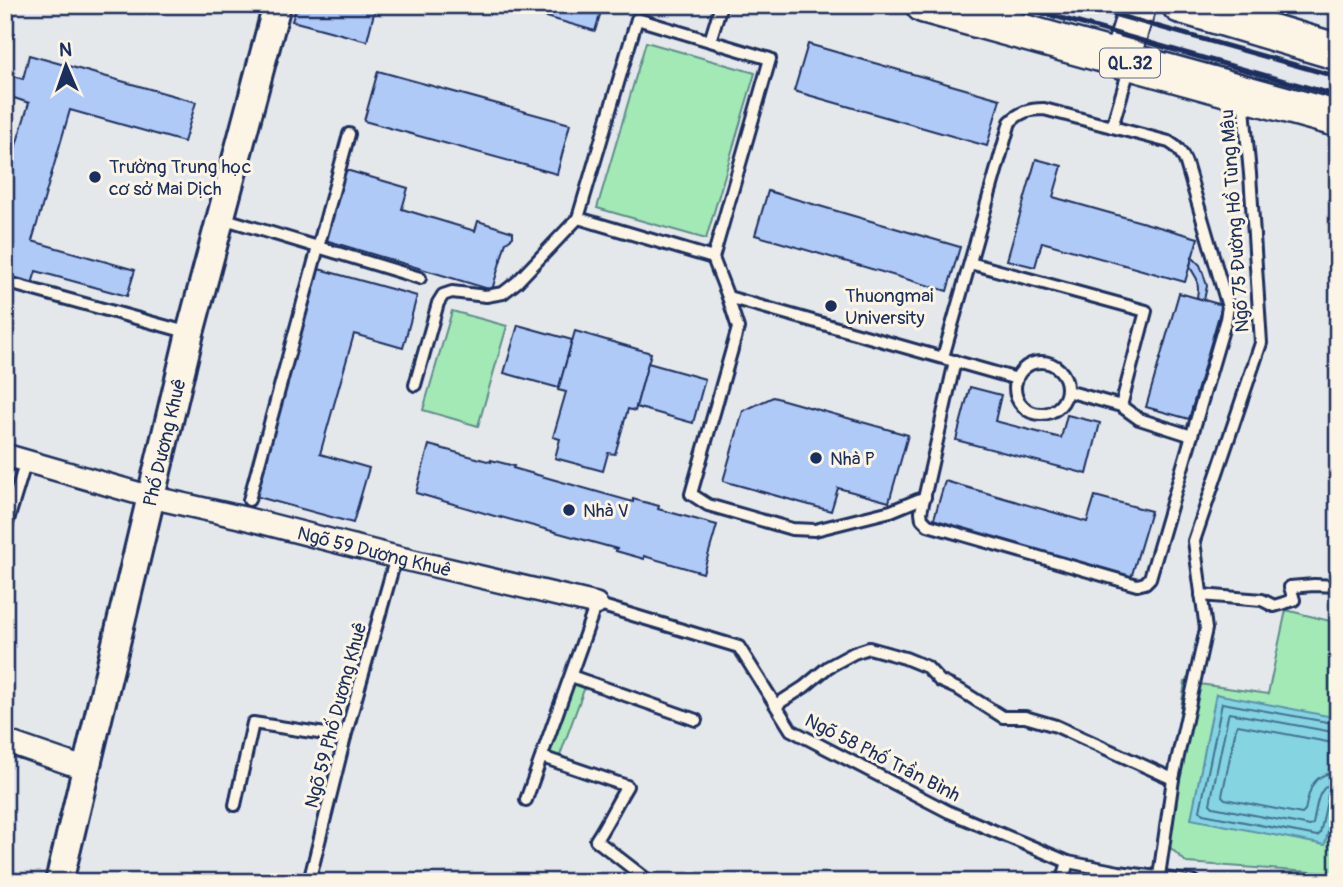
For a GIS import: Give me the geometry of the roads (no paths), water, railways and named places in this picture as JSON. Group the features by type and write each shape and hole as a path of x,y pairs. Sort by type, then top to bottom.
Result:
{"highway":[{"name":"QL.32","path":"923,5 998,15 1126,62 1338,119"},
{"path":"1126,62 1138,5"},
{"path":"1180,5 1338,52"}],"street":[{"name":"Phố Dương Khuê","path":"59,882 190,333 277,5"},
{"name":"Ngõ 59 Dương Khuê","path":"15,458 151,497 596,604"},
{"path":"5,741 86,769"}],"lane":[{"path":"710,41 721,5"},
{"path":"415,385 438,303 443,295 452,292 486,296 503,293 517,282 578,218 637,19 770,59 713,258 738,328 691,494 708,505 792,529 815,530 891,512 925,496"},
{"path":"1112,127 1126,62"},
{"name":"Ngõ 75 Đường Hồ Tùng Mậu","path":"1159,876 1173,779 1206,629 1194,541 1261,343 1243,94"},
{"path":"943,357 1010,122 1019,113 1044,109 1176,146 1182,155 1228,307 1150,578 1137,585 928,525 922,519 921,512 955,361"},
{"path":"248,500 349,134"},
{"path":"222,218 420,278"},
{"path":"578,218 713,258"},
{"path":"970,263 1146,311 1121,406"},
{"path":"5,282 190,333"},
{"path":"728,297 1017,379"},
{"path":"1043,362 1051,364 1063,375 1067,391 1059,406 1043,414 1027,410 1020,404 1015,387 1021,371 1027,366 1043,362"},
{"path":"1067,391 1121,406 1139,419 1192,436"},
{"path":"5,530 15,458"},
{"name":"Ngõ 59 Phố Dương Khuê","path":"309,882 345,737 396,558"},
{"path":"1201,595 1262,600 1274,606 1294,600 1290,587 1338,586"},
{"path":"526,800 596,604"},
{"name":"Ngõ 58 Phố Trần Bình","path":"596,604 738,648 791,730 949,813 1068,862 1195,882"},
{"path":"776,705 828,667 869,648 927,667 940,681 960,690 1003,717 1026,718 1056,726 1173,779"},
{"path":"571,676 696,720"},
{"path":"236,805 254,723 345,737"},
{"path":"542,757 627,786 596,840 650,882"},
{"path":"1062,882 1068,862"}],"water":[{"path":"1216,694 1338,718 1338,782 1325,845 1191,819"}],"railway":[{"path":"1015,5 1338,96"},
{"path":"1081,5 1338,77"}],"place":[{"name":"Trường Trung học cơ sở Mai Dịch","path":"95,177"},
{"name":"Thuongmai University","path":"831,306"},
{"name":"Nhà P","path":"816,458"},
{"name":"Nhà V","path":"569,510"}]}
